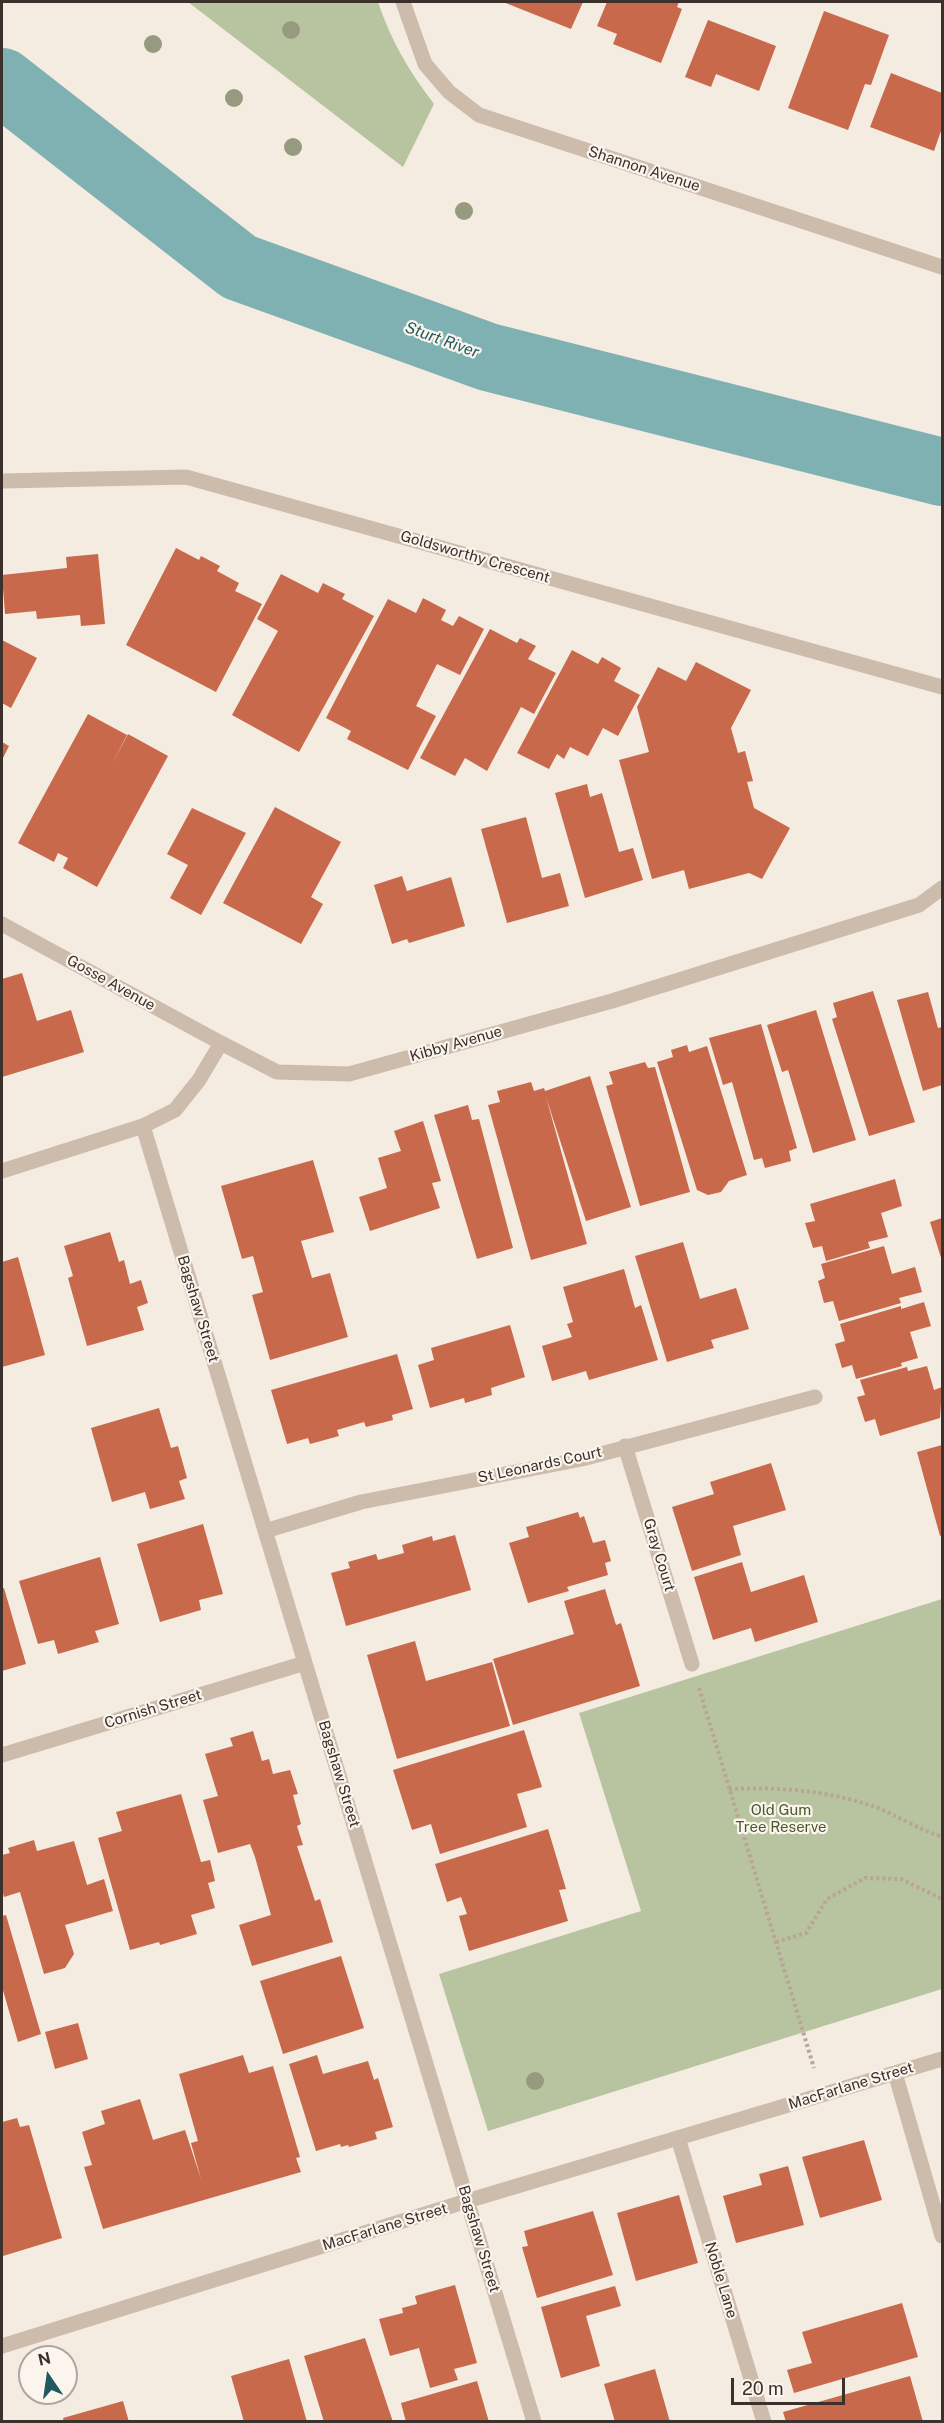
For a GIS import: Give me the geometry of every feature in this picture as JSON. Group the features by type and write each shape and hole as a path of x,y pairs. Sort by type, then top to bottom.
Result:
{"street":[{"name":"Shannon Avenue","path":"403,2 425,64 449,92 479,115 942,267"},
{"name":"Goldsworthy Crescent","path":"2,482 186,477 942,687"},
{"name":"Kibby Avenue","path":"221,1043 277,1072 349,1074 612,1001 908,909 920,905 942,888"},
{"name":"Gosse Avenue","path":"2,924 221,1043"},
{"path":"2,1171 144,1126 175,1110 200,1080 221,1043"},
{"name":"Bagshaw Street","path":"144,1126 534,2421"},
{"name":"St Leonards Court","path":"265,1531 361,1502 582,1459 815,1397"},
{"name":"Gray Court","path":"625,1446 692,1664"},
{"name":"Cornish Street","path":"2,1755 305,1663"},
{"name":"MacFarlane Street","path":"2,2346 467,2201 942,2059"},
{"path":"895,2073 942,2236"},
{"name":"Noble Lane","path":"678,2138 764,2421"}],"path":[{"path":"692,1664 822,2095"},
{"path":"729,1789 777,1787 814,1792 874,1806 942,1836"},
{"path":"776,1942 806,1934 827,1899 866,1878 901,1878 942,1899"}],"green space":[{"path":"188,2 378,2 402,55 434,104 403,167"},
{"name":"Old Gum Tree Reserve","path":"942,1599 942,1989 488,2131 439,1974 641,1911 579,1713"}],"building":[{"path":"503,2 583,2 571,29"},
{"path":"607,2 679,2 677,7 682,9 661,63 613,44 617,34 597,26"},
{"path":"824,11 889,35 871,85 865,84 848,130 788,108"},
{"path":"708,20 776,46 759,91 716,74 711,87 685,77"},
{"path":"891,73 942,93 942,128 934,151 870,127"},
{"path":"176,548 199,560 201,556 220,566 217,571 239,583 235,591 262,604 216,692 126,645"},
{"path":"98,554 105,624 81,626 80,615 37,619 36,611 5,614 2,575 67,568 66,557"},
{"path":"281,574 318,593 323,583 345,594 342,599 374,616 299,752 232,715 278,631 257,619"},
{"path":"423,598 446,610 441,620 453,626 459,616 484,629 460,675 437,664 416,706 436,716 408,770 347,739 351,731 326,718 388,599 416,613"},
{"path":"490,629 517,643 520,638 536,646 528,659 556,673 534,714 521,707 487,771 465,758 455,776 420,758"},
{"path":"2,640 37,658 11,708 2,703"},
{"path":"572,650 598,664 602,657 621,668 614,681 640,695 618,736 603,728 588,756 570,747 564,759 557,754 549,769 517,753"},
{"path":"696,662 751,690 731,728 738,753 745,751 753,781 747,782 754,808 790,828 762,879 749,873 689,889 684,870 652,879 619,760 649,752 637,707 658,667 686,681"},
{"path":"88,714 127,735 111,766 128,734 168,756 97,887 63,868 68,858 58,853 54,862 18,843"},
{"path":"2,742 9,746 2,760"},
{"path":"587,784 590,797 602,793 619,852 633,848 643,880 585,898 555,793"},
{"path":"275,807 341,842 311,897 323,904 301,944 223,903"},
{"path":"192,808 246,833 201,915 170,898 188,865 167,854"},
{"path":"526,817 542,878 560,873 569,906 507,923 481,829"},
{"path":"402,876 407,891 451,877 465,926 409,943 407,939 392,944 374,885"},
{"path":"22,973 37,1021 71,1010 84,1052 2,1077 2,979"},
{"path":"873,991 915,1122 869,1136 832,1019 837,1017 833,1003"},
{"path":"928,992 938,1028 942,1027 942,1085 923,1091 897,1000"},
{"path":"816,1010 856,1140 813,1153 788,1070 782,1072 767,1025"},
{"path":"761,1024 797,1148 789,1151 791,1161 765,1168 762,1158 754,1160 732,1082 723,1085 709,1038"},
{"path":"687,1045 689,1052 707,1046 747,1175 729,1181 721,1192 708,1195 697,1190 657,1062 673,1057 671,1050"},
{"path":"645,1062 648,1068 655,1067 690,1192 640,1206 606,1086 613,1084 609,1072"},
{"path":"590,1076 631,1207 586,1221 546,1097 587,1244 531,1260 488,1105 500,1102 497,1091 531,1082 534,1091 544,1088 545,1091"},
{"path":"468,1105 472,1120 479,1119 513,1248 477,1259 434,1115"},
{"path":"423,1121 441,1181 432,1183 440,1208 370,1231 359,1197 387,1188 378,1158 401,1151 394,1131"},
{"path":"313,1160 334,1232 301,1241 312,1278 330,1273 348,1337 270,1360 252,1295 263,1292 253,1256 242,1259 221,1186"},
{"path":"895,1179 902,1206 881,1213 888,1237 868,1242 870,1248 826,1261 822,1246 813,1248 805,1223 815,1221 810,1204"},
{"path":"942,1218 942,1261 930,1222"},
{"path":"110,1232 119,1262 124,1260 130,1284 141,1280 148,1303 137,1307 144,1330 87,1346 68,1278 73,1276 64,1246"},
{"path":"683,1242 700,1299 736,1288 749,1329 711,1340 714,1348 667,1362 635,1256"},
{"path":"884,1246 892,1274 915,1267 922,1292 899,1298 901,1303 839,1321 833,1301 824,1303 818,1281 825,1278 821,1264"},
{"path":"18,1257 45,1355 2,1367 2,1262"},
{"path":"624,1269 635,1308 641,1305 658,1360 589,1380 586,1371 552,1381 542,1346 572,1337 567,1324 573,1322 563,1287"},
{"path":"924,1302 931,1326 910,1332 918,1358 901,1363 902,1366 856,1379 852,1365 842,1368 835,1344 845,1341 840,1324 901,1306 901,1309"},
{"path":"510,1325 525,1377 491,1388 492,1395 465,1403 464,1398 430,1408 418,1365 434,1360 431,1348"},
{"path":"397,1354 413,1409 392,1415 393,1420 366,1427 364,1422 337,1430 339,1436 310,1444 308,1438 287,1444 271,1390"},
{"path":"927,1366 934,1390 942,1387 940,1418 880,1436 875,1419 865,1422 857,1397 865,1395 860,1380 907,1367 908,1371"},
{"path":"159,1408 171,1448 178,1446 187,1478 179,1481 185,1499 150,1509 145,1492 112,1502 91,1428"},
{"path":"942,1445 942,1535 940,1536 917,1452"},
{"path":"771,1463 786,1510 733,1526 741,1555 692,1571 672,1507 714,1494 710,1482"},
{"path":"578,1512 580,1518 584,1516 593,1543 605,1540 611,1561 605,1563 608,1575 567,1587 569,1591 528,1603 509,1543 529,1537 526,1527"},
{"path":"203,1524 223,1594 199,1600 201,1610 160,1622 137,1544"},
{"path":"455,1535 471,1590 346,1626 331,1573 350,1568 348,1562 376,1554 378,1560 404,1553 402,1545 432,1536 433,1541"},
{"path":"100,1557 119,1624 95,1631 99,1642 58,1654 54,1640 38,1644 19,1581"},
{"path":"742,1562 751,1592 804,1575 818,1622 755,1642 751,1628 713,1640 694,1577"},
{"path":"4,1588 26,1664 2,1671 2,1589"},
{"path":"605,1589 616,1625 621,1623 640,1686 513,1725 493,1659 574,1634 564,1601"},
{"path":"415,1641 426,1681 492,1662 510,1726 397,1759 367,1655"},
{"path":"524,1730 542,1787 517,1794 527,1827 440,1854 431,1824 412,1830 393,1770"},
{"path":"253,1731 262,1761 269,1759 273,1774 290,1770 298,1794 293,1795 301,1824 297,1826 303,1845 297,1846 315,1901 320,1899 333,1942 252,1966 239,1925 271,1915 255,1857 250,1844 218,1853 203,1800 218,1796 205,1754 233,1746 230,1738"},
{"path":"181,1794 201,1862 210,1860 215,1881 208,1883 215,1908 191,1915 197,1934 160,1945 159,1942 130,1950 98,1838 122,1831 116,1812"},
{"path":"548,1829 566,1889 559,1890 568,1921 469,1951 459,1916 467,1914 461,1897 447,1902 435,1864"},
{"path":"34,1840 37,1851 74,1841 87,1885 104,1879 113,1911 65,1925 74,1954 65,1968 44,1974 20,1892 4,1897 2,1889 2,1855 10,1853 8,1848"},
{"path":"6,1915 41,2034 18,2042 2,1987 2,1916"},
{"path":"341,1956 364,2028 283,2054 260,1981"},
{"path":"78,2023 88,2059 55,2069 45,2032"},
{"path":"243,2055 249,2073 273,2066 300,2157 296,2158 301,2172 103,2229 84,2167 92,2165 82,2132 105,2124 101,2111 140,2099 153,2140 185,2130 201,2179 191,2143 198,2141 179,2074"},
{"path":"317,2055 323,2074 368,2061 374,2080 378,2078 393,2127 375,2132 377,2139 349,2147 348,2145 341,2147 340,2144 316,2151 289,2064"},
{"path":"17,2118 20,2127 29,2125 62,2238 3,2256 2,2122"},
{"path":"864,2140 882,2200 820,2218 802,2157"},
{"path":"788,2166 804,2225 736,2243 723,2196 762,2185 759,2174"},
{"path":"679,2195 698,2263 636,2281 617,2213"},
{"path":"593,2211 613,2275 537,2298 522,2247 528,2246 524,2231"},
{"path":"455,2285 477,2363 454,2369 458,2380 430,2388 419,2348 390,2356 379,2319 403,2313 402,2308 417,2304 415,2296"},
{"path":"615,2286 621,2306 586,2316 600,2366 561,2378 541,2307"},
{"path":"902,2303 918,2357 794,2393 787,2370 812,2363 802,2332"},
{"path":"365,2338 393,2422 324,2422 304,2356"},
{"path":"289,2359 307,2422 244,2422 231,2376"},
{"path":"655,2369 670,2422 615,2422 604,2384"},
{"path":"910,2376 923,2422 786,2422 783,2412"},
{"path":"477,2381 489,2422 406,2422 401,2403"},
{"path":"123,2401 129,2422 64,2422 63,2418"}],"waterway":[{"name":"Sturt River","path":"2,82 239,267 488,357 942,472"}]}
